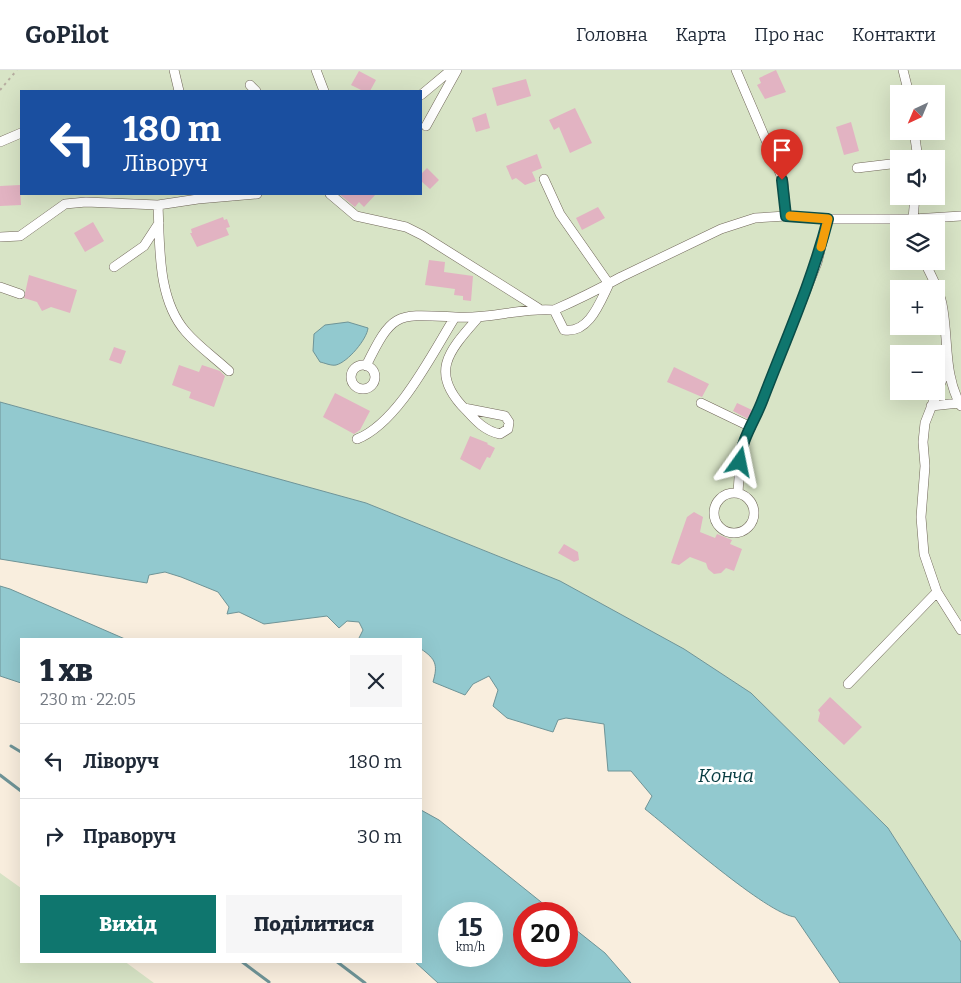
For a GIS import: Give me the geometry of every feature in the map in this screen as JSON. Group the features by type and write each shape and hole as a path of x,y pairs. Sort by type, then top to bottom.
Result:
{"lane":[{"path":"174,70 179,90"},
{"path":"316,70 324,90"},
{"path":"422,94 451,70"},
{"path":"426,126 457,70"},
{"path":"736,70 782,180 786,216"},
{"path":"903,70 907,85"},
{"path":"0,142 20,133"},
{"path":"857,168 890,164"},
{"path":"544,179 560,214 609,284"},
{"path":"0,237 20,236 65,204 86,202 158,205 198,196 228,195"},
{"path":"331,195 356,216 406,228 422,235 538,308"},
{"path":"158,205 161,277 178,322 186,333 229,371"},
{"path":"366,366 381,335 392,322 412,315 477,319 538,308 554,310 721,229 755,218 786,216 890,220"},
{"path":"945,218 961,216"},
{"path":"738,493 740,447 751,427 817,263 828,219"},
{"path":"114,267 144,246 159,223"},
{"path":"928,270 942,304 948,368 960,405 931,406"},
{"path":"554,310 564,330 570,331 586,324 596,310 609,284"},
{"path":"0,287 20,294"},
{"path":"357,439 364,436 390,414 408,393 455,318"},
{"path":"464,408 497,412 505,416 509,422 508,429 500,434 490,432 453,398 446,383 450,350 477,319"},
{"path":"948,368 925,423 923,442 925,466 921,517 924,554 937,592 961,630"},
{"path":"701,403 751,427"},
{"path":"729,492 738,493 748,497 752,503 754,516 748,528 735,533 728,532 722,529 714,519 714,506 723,495 729,492"},
{"path":"848,684 937,592"}],"path":[{"path":"11,70 14,73"},
{"path":"0,90 17,70"}],"green space":[{"path":"0,70 961,70 961,942 888,828 751,693 684,649 560,581 366,503 0,402"},
{"path":"0,873 20,887 20,963 127,963 154,983 0,983"}],"water":[{"path":"348,322 368,328 361,344 341,363 330,365 320,362 313,351 314,334 325,325"},
{"name":"Конча","path":"0,402 366,503 560,581 684,649 751,693 888,828 961,942 961,983 840,983 795,917 764,902 743,887 645,809 652,796 631,771 608,771 604,724 566,718 558,720 553,732 507,718 493,706 498,690 489,676 473,684 465,695 433,682 435,667 433,659 422,650 422,638 359,638 363,630 359,622 347,621 339,628 327,616 264,624 239,612 227,614 229,607 218,592 165,572 149,575 147,583 0,559"},
{"path":"0,586 123,638 20,638 20,683 0,676"},
{"path":"422,811 439,820 541,902 513,902 513,967 578,967 578,932 605,953 631,983 438,983 416,963 422,963"}],"building":[{"path":"776,70 786,92 765,99 757,85 761,83 759,78"},
{"path":"359,71 376,80 371,90 361,90 351,85"},
{"path":"526,79 531,96 497,106 492,88"},
{"path":"575,108 592,143 570,153 559,127 554,130 549,120"},
{"path":"486,113 490,128 476,132 472,118"},
{"path":"851,122 859,151 844,155 836,127"},
{"path":"537,154 542,168 532,172 536,181 525,185 516,178 512,180 506,166"},
{"path":"427,168 439,180 430,189 422,182 422,173"},
{"path":"20,185 21,205 0,206 0,186"},
{"path":"340,195 375,195 364,207 359,202 355,207"},
{"path":"598,207 605,218 582,230 576,218"},
{"path":"223,217 224,220 227,219 230,227 226,228 229,235 197,247 190,233 192,233 191,229"},
{"path":"93,222 104,241 85,252 74,233"},
{"path":"429,260 445,262 444,272 473,276 471,301 463,300 463,296 454,295 455,289 425,285"},
{"path":"29,275 77,290 70,313 51,307 42,311 37,302 24,298"},
{"path":"114,347 126,351 121,364 109,360"},
{"path":"179,365 199,372 202,365 220,371 225,376 214,407 189,398 191,392 172,385"},
{"path":"674,367 709,384 702,397 667,382"},
{"path":"335,393 370,411 360,430 354,434 323,417"},
{"path":"737,403 752,410 748,419 733,411"},
{"path":"470,436 495,448 490,458 487,457 480,470 460,459"},
{"path":"694,512 703,517 700,532 715,538 717,534 732,540 730,544 742,549 734,571 726,568 721,573 714,574 708,569 706,563 690,557 679,565 671,563 687,517"},
{"path":"564,544 578,552 579,560 574,562 558,553"},
{"path":"830,697 862,727 844,745 818,721 820,713 818,710"}],"waterway":[{"path":"11,746 20,751"},
{"path":"0,775 20,790"},
{"path":"244,963 269,982"},
{"path":"339,963 365,983"}],"slow traffic":[{"path":"790,216 828,219 821,247"}],"route":[{"path":"740,462 740,447 757,414 817,263 828,219 786,216 782,180"}]}
